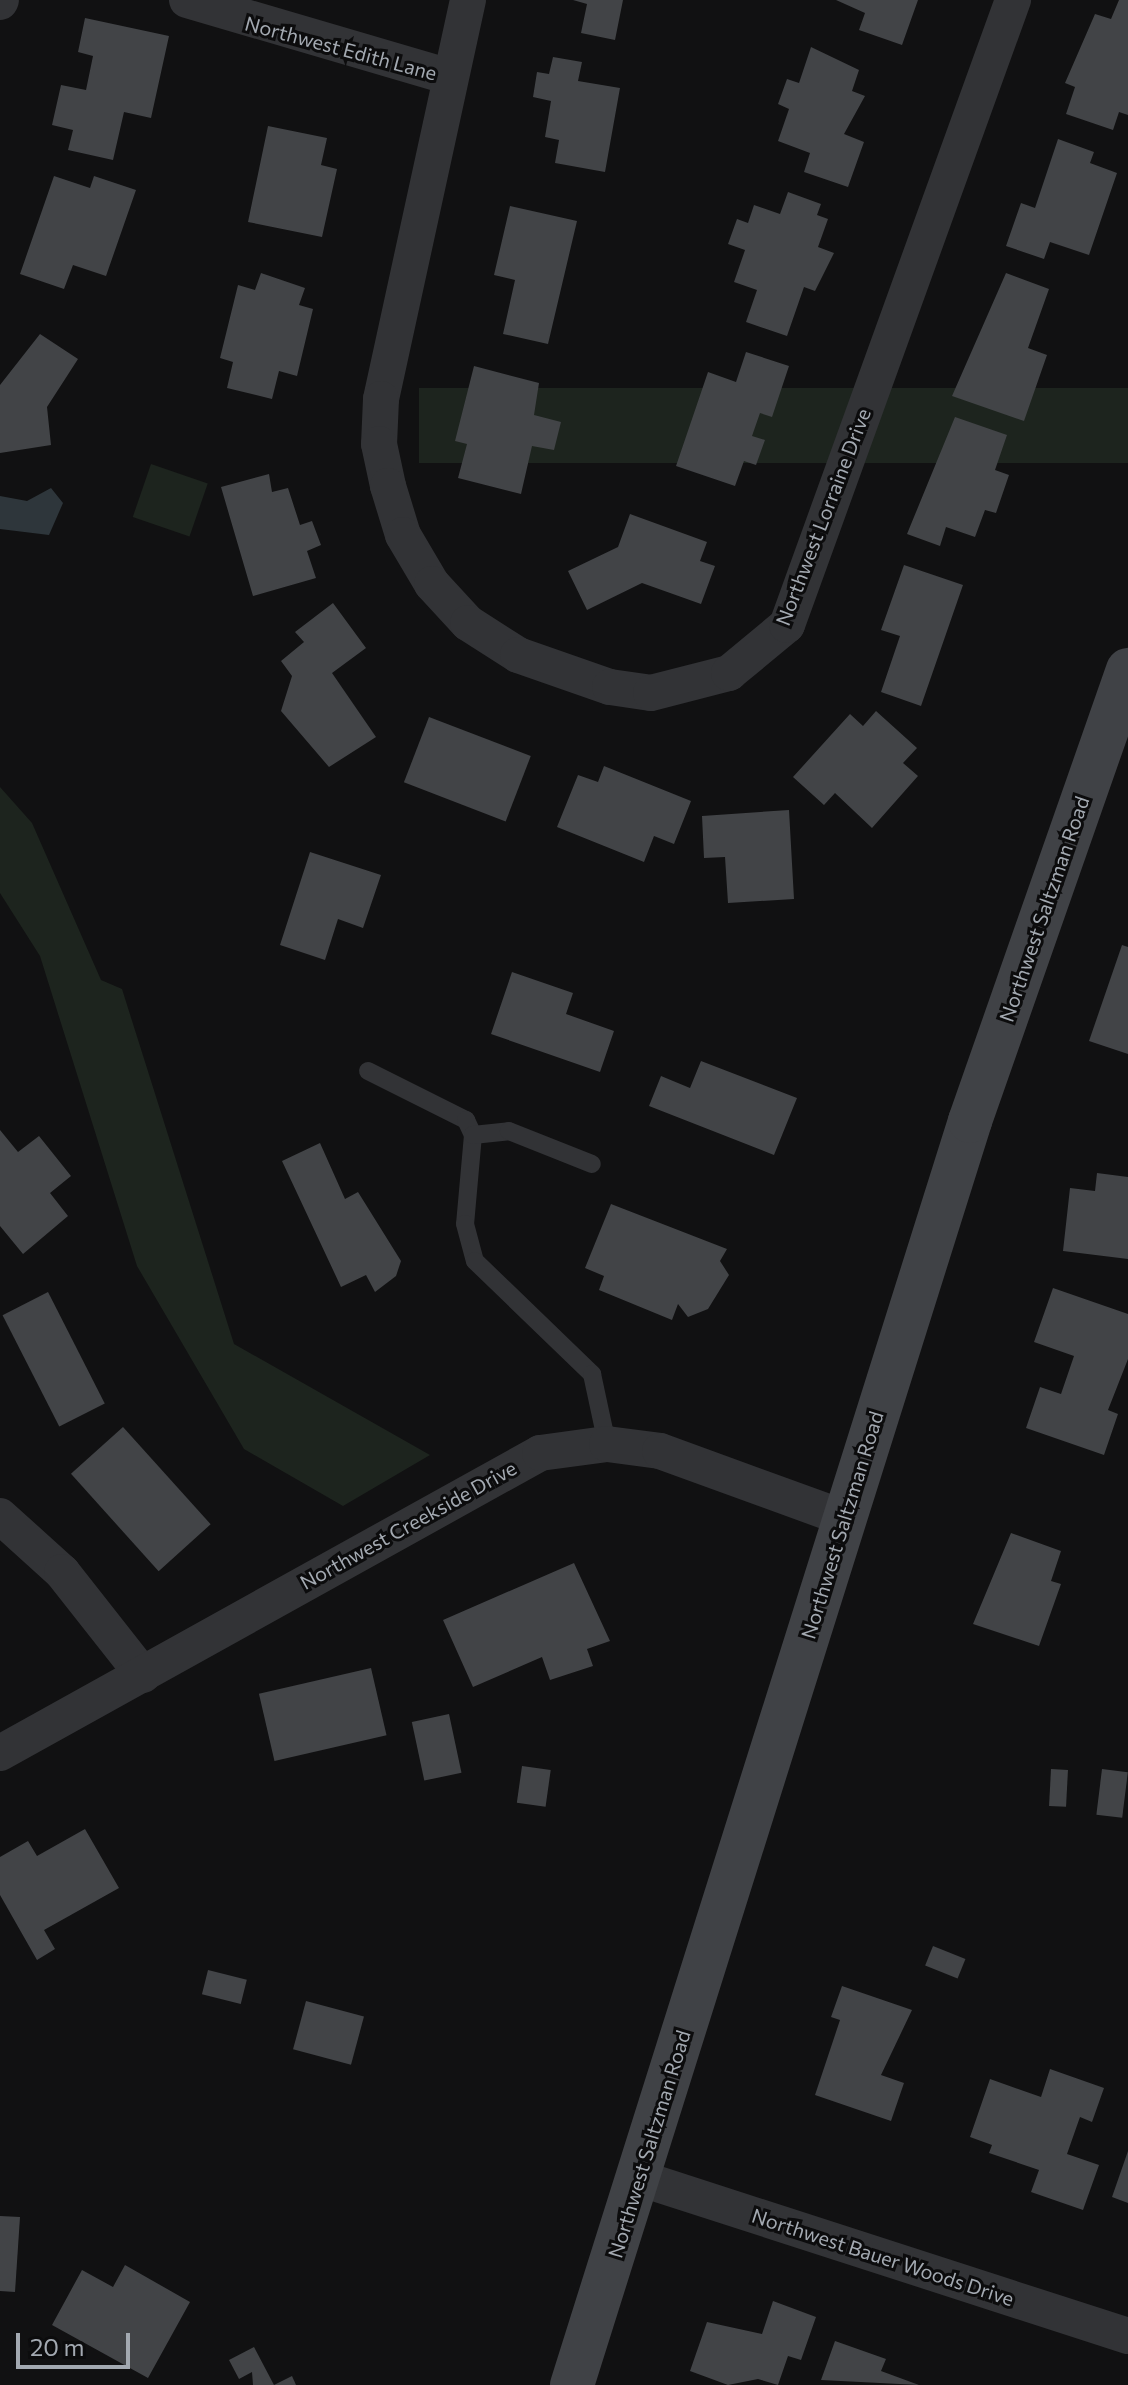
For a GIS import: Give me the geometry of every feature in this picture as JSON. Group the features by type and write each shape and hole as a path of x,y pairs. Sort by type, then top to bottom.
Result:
{"main road":[{"name":"Northwest Saltzman Road","path":"572,2385 970,1121 1128,670"}],"street":[{"name":"Northwest Edith Lane","path":"187,0 450,77"},
{"name":"Northwest Lorraine Drive","path":"468,0 381,399 379,444 403,535 432,584 468,623 518,655 610,687 687,690 760,655 787,625 1013,0"},
{"name":"Northwest Creekside Drive","path":"0,1753 540,1453 607,1444 689,1459 844,1518"},
{"path":"0,1516 62,1572 143,1675"},
{"name":"Northwest Bauer Woods Drive","path":"639,2178 1128,2336"}],"lane":[{"path":"368,1071 426,1095 466,1120 473,1135 465,1224 475,1261 592,1374 607,1444"},
{"path":"473,1135 509,1131 592,1164"}],"shaded area":[{"path":"419,388 1128,388 1128,463 419,463"},
{"path":"151,464 208,484 189,536 133,517"},
{"path":"51,488 63,503 49,535 0,529 0,496 27,501"},
{"path":"0,787 32,823 101,980 122,989 234,1344 430,1455 343,1506 244,1449 137,1266 40,956 0,893"}],"building":[{"path":"573,0 623,0 615,40 581,33 587,4"},
{"path":"836,0 918,0 902,45 859,30 865,13"},
{"path":"1119,0 1128,0 1128,115 1119,112 1113,130 1066,114 1075,87 1065,83 1095,14 1111,19"},
{"path":"85,18 169,36 151,118 124,112 113,160 68,150 73,130 52,125 61,85 86,90 93,56 78,52"},
{"path":"811,47 859,70 852,91 865,96 844,134 864,142 848,187 804,172 810,153 778,141 789,109 778,104 787,79 799,83"},
{"path":"553,57 582,62 578,81 620,88 605,172 555,163 559,140 545,137 551,101 533,97 537,72 549,74"},
{"path":"268,126 327,138 321,165 337,169 322,237 248,222"},
{"path":"1058,139 1094,152 1090,163 1117,173 1089,255 1050,242 1044,259 1006,246 1021,203 1035,208"},
{"path":"54,176 90,188 94,176 136,190 106,276 73,265 64,289 20,274"},
{"path":"788,192 821,204 817,215 828,219 818,247 834,253 815,291 804,287 787,336 746,322 757,290 734,282 745,250 728,244 737,219 748,223 754,205 780,214"},
{"path":"510,206 577,221 548,344 503,334 515,280 494,275"},
{"path":"261,273 305,288 299,305 313,309 297,376 279,371 272,399 227,388 233,362 220,358 238,285 255,290"},
{"path":"1006,273 1049,289 1028,348 1047,355 1024,421 952,396"},
{"path":"40,334 78,359 47,407 51,445 0,453 0,385"},
{"path":"746,352 789,366 772,417 760,413 752,436 765,440 756,465 744,461 735,486 676,466 708,372 736,382"},
{"path":"474,366 539,383 534,415 561,422 554,450 532,446 521,494 458,478 467,444 455,441"},
{"path":"955,417 1007,435 995,470 1009,475 996,513 985,510 975,537 946,527 940,546 907,534"},
{"path":"269,474 272,492 288,488 300,525 312,521 321,545 307,551 316,578 253,596 221,487"},
{"path":"630,514 707,542 700,561 715,566 701,604 642,583 587,610 568,571 618,547"},
{"path":"904,565 963,585 921,706 881,692 900,636 881,630"},
{"path":"333,603 366,648 332,673 376,737 329,767 281,711 292,676 281,661 304,642 295,632"},
{"path":"876,711 917,748 903,763 918,776 872,828 835,793 824,805 793,777 850,714 863,726"},
{"path":"429,717 531,756 506,821 404,782"},
{"path":"604,766 691,801 674,844 654,836 644,862 557,827 578,775 598,782"},
{"path":"789,810 794,899 728,903 725,857 704,858 702,816"},
{"path":"310,852 381,875 363,928 338,919 325,960 280,945"},
{"path":"1122,945 1128,947 1128,1054 1089,1041"},
{"path":"512,972 573,993 566,1014 614,1031 600,1072 491,1034"},
{"path":"701,1061 797,1098 774,1155 649,1106 661,1076 690,1088"},
{"path":"0,1130 18,1152 39,1136 71,1176 50,1193 68,1216 23,1254 0,1226"},
{"path":"320,1143 345,1199 358,1192 401,1261 396,1276 375,1292 366,1275 341,1287 282,1161"},
{"path":"1097,1173 1128,1177 1128,1259 1063,1251 1070,1188 1095,1191"},
{"path":"611,1204 727,1249 720,1261 729,1275 708,1309 688,1317 678,1304 672,1320 599,1290 604,1276 585,1268"},
{"path":"1053,1288 1128,1314 1128,1359 1108,1410 1118,1414 1104,1455 1026,1428 1040,1387 1061,1394 1074,1356 1034,1342"},
{"path":"48,1292 105,1403 59,1427 3,1315"},
{"path":"123,1427 211,1524 159,1571 71,1474"},
{"path":"1011,1533 1061,1551 1051,1581 1061,1584 1039,1646 973,1624"},
{"path":"574,1563 610,1641 587,1649 593,1666 550,1680 542,1657 473,1687 443,1620"},
{"path":"371,1668 387,1735 274,1761 259,1694"},
{"path":"449,1714 461,1773 424,1781 412,1722"},
{"path":"522,1766 551,1770 546,1807 517,1803"},
{"path":"1051,1769 1068,1770 1066,1807 1049,1806"},
{"path":"1102,1769 1128,1772 1122,1818 1096,1815"},
{"path":"85,1829 119,1888 44,1930 55,1949 37,1960 0,1895 0,1857 28,1841 37,1856"},
{"path":"933,1946 965,1959 958,1979 925,1965"},
{"path":"208,1970 247,1980 241,2004 202,1994"},
{"path":"842,1986 912,2010 881,2075 904,2083 891,2121 815,2095 840,2020 831,2017"},
{"path":"306,2001 364,2017 351,2065 293,2049"},
{"path":"1050,2069 1104,2088 1092,2122 1080,2117 1067,2154 1099,2165 1083,2210 1031,2192 1039,2170 989,2153 992,2145 970,2137 990,2079 1041,2097"},
{"path":"1128,2151 1128,2203 1112,2197"},
{"path":"0,2216 20,2217 15,2292 0,2291"},
{"path":"125,2265 190,2302 148,2378 52,2325 82,2270 113,2287"},
{"path":"773,2301 816,2317 801,2360 788,2356 778,2385 758,2379 728,2385 690,2371 707,2322 762,2334"},
{"path":"835,2341 886,2359 881,2371 919,2385 821,2380"},
{"path":"254,2347 274,2385 253,2385 252,2372 239,2379 229,2360"},
{"path":"292,2376 296,2385 274,2385"}]}
